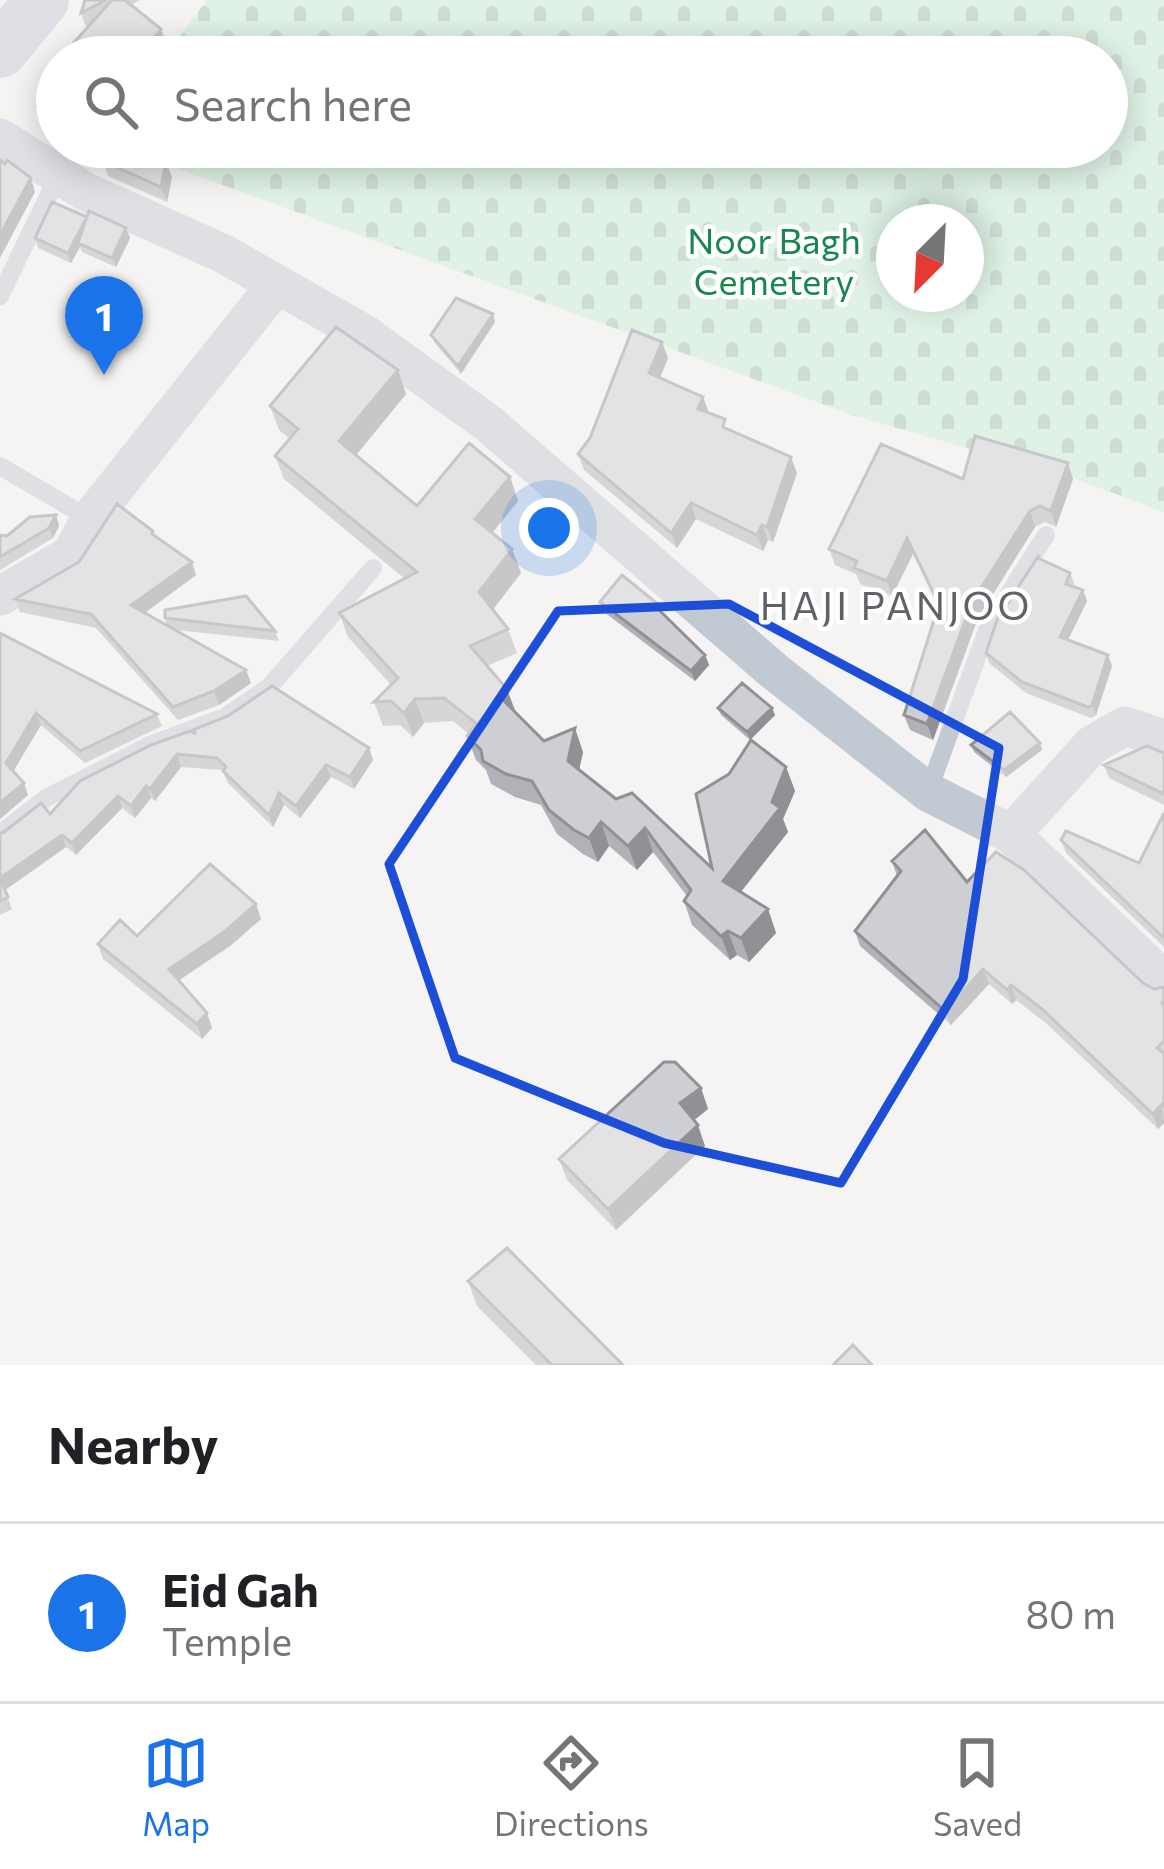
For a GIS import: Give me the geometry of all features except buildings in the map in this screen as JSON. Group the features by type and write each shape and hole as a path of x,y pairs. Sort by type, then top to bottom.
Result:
{"main road":[{"path":"0,51 42,0"}],"street":[{"path":"0,138 36,162"},
{"path":"46,168 86,192 224,254 366,335 489,424 775,671 928,792 1011,834 1164,980"},
{"path":"0,596 70,555 90,519 277,284"},
{"path":"1011,834 1092,745 1125,726 1164,740"}],"lane":[{"path":"0,296 58,176"},
{"path":"0,466 90,519"},
{"path":"928,792 989,625 1046,535"},
{"path":"0,834 46,798 150,746 225,717 269,687 374,568"}],"highlighted area":[{"path":"729,604 999,748 963,979 841,1183 664,1143 455,1058 389,864 558,611"}],"green space":[{"name":"Noor Bagh Cemetery","path":"207,0 1164,0 1164,512 1073,478 858,417 176,168 1128,168 1128,36 180,36"}],"place":[{"name":"Eid Gah","path":"104,375"}],"district":[{"name":"HAJI PANJOO","path":"896,606"}]}
